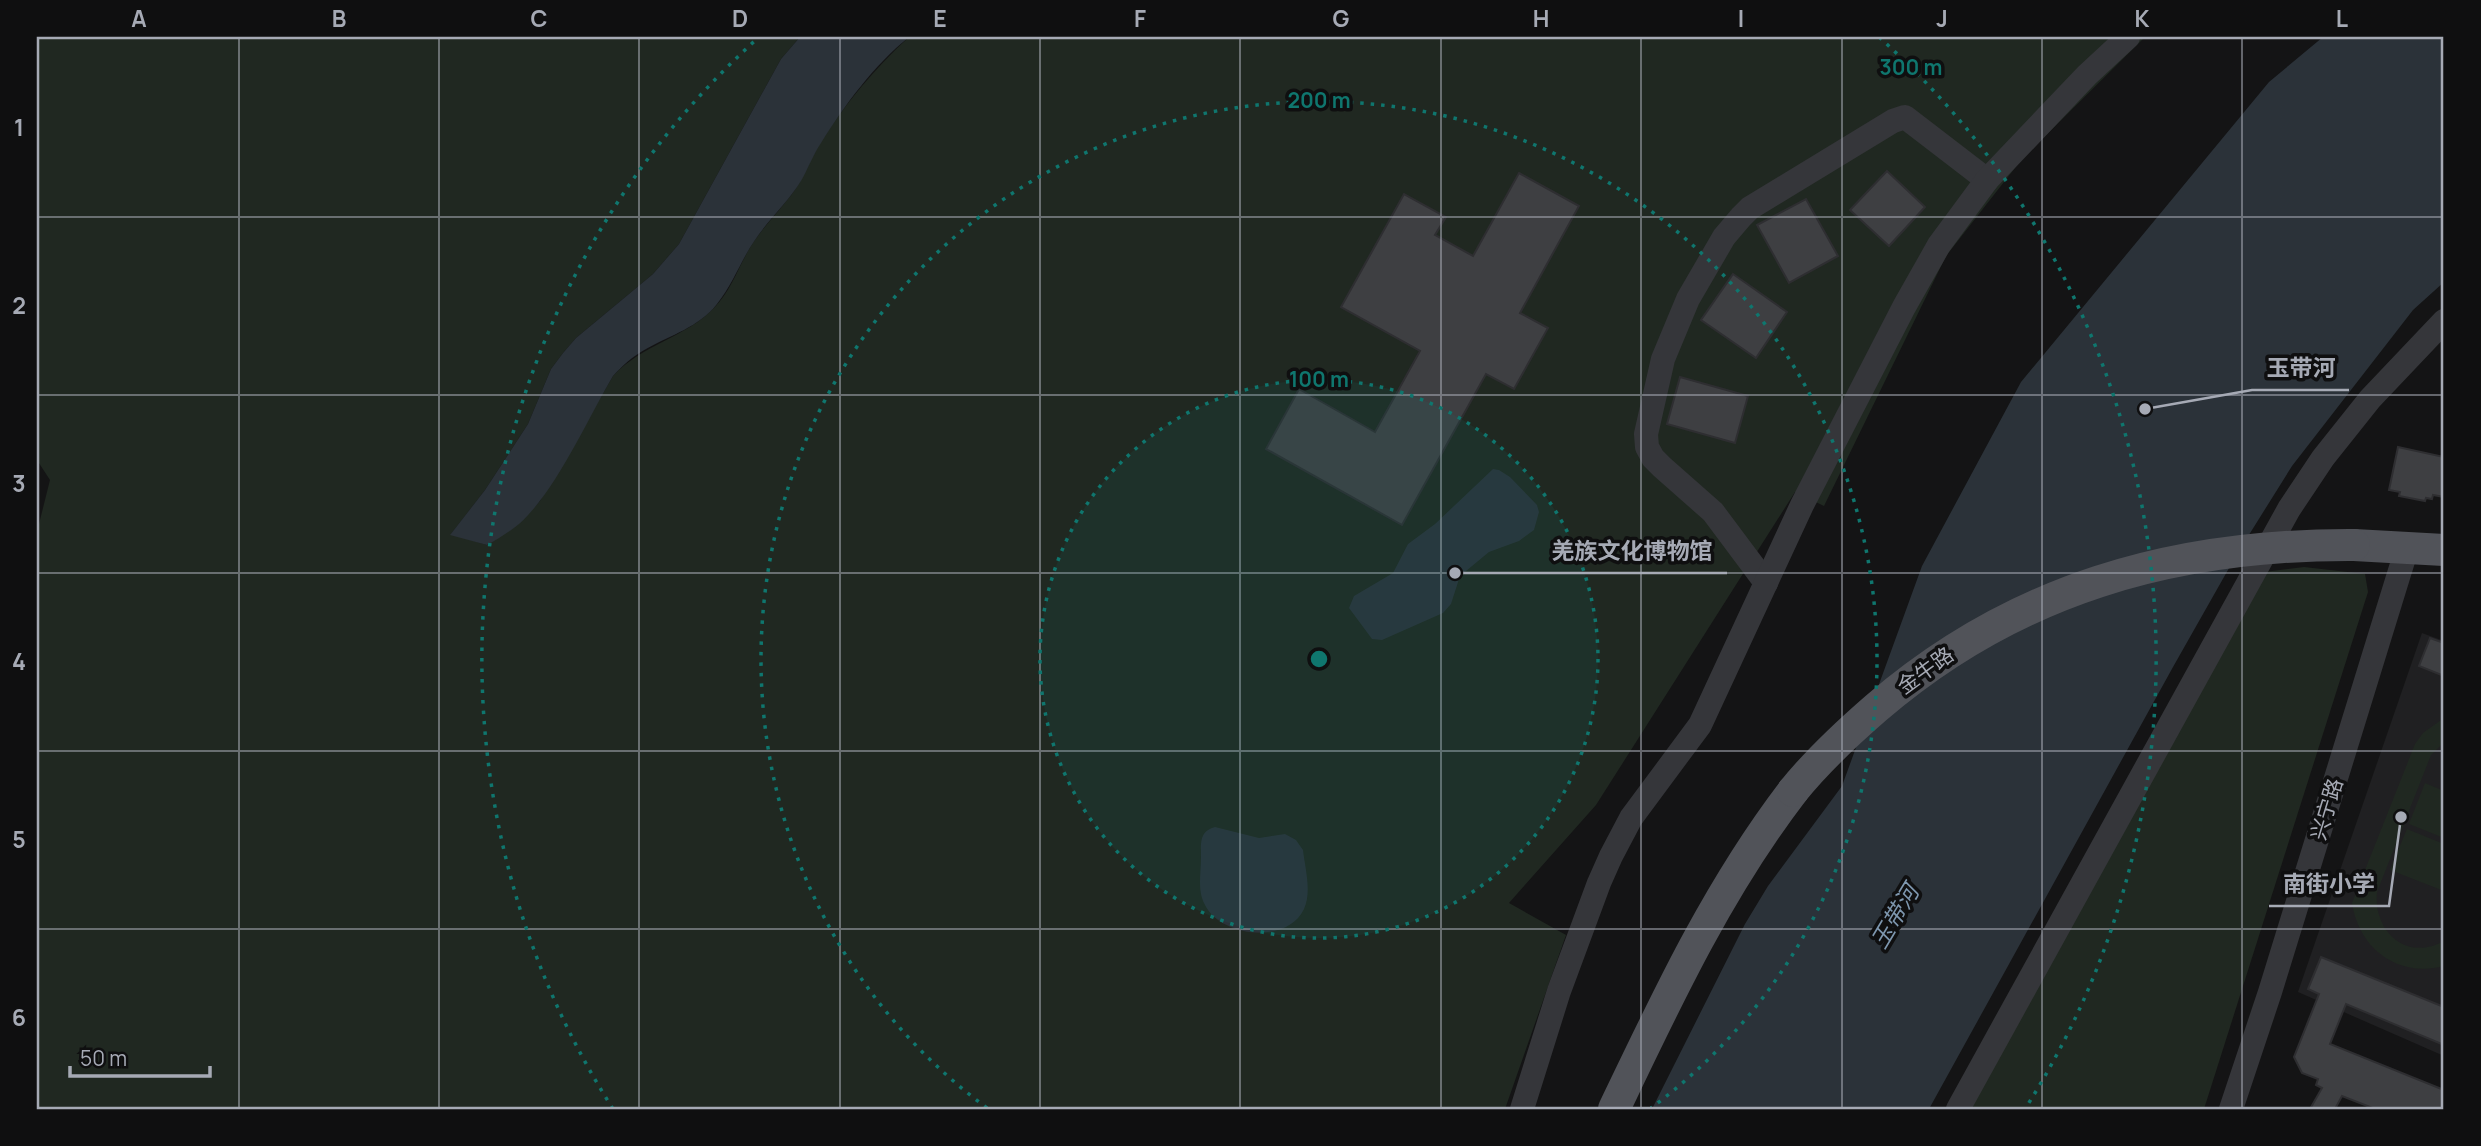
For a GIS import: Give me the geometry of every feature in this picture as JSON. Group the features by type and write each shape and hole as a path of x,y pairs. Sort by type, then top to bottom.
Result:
{"main road":[{"name":"金牛路","path":"1614,1109 1673,985 1722,895 1759,836 1806,775 1857,725 1927,666 1972,637 2050,600 2118,576 2207,555 2276,546 2354,545 2444,550"}],"street":[{"path":"1522,1109 1559,991 1603,874 1631,818 1700,725 1802,505 1939,245 1987,180 2087,75 2128,37"},
{"path":"1766,583 1713,512 1662,467 1647,447 1646,434 1663,359 1688,299 1724,237 1750,208 1893,121 1905,117 1987,180"},
{"path":"1958,1109 2289,509 2323,458 2370,399 2444,321"},
{"name":"兴宁路","path":"2231,1109 2270,992 2407,548"}],"shaded area":[{"path":"37,37 800,37 781,59 679,244 653,274 576,338 551,369 528,424 485,490 451,534 487,545 519,523 540,501 613,376 637,356 703,318 721,300 750,248 796,188 820,143 840,114 872,74 909,37 2145,37 2022,159 1946,256 1824,506 1795,492 1596,805 1509,903 1566,935 1505,1109 37,1109 37,532 50,480 37,460"},
{"path":"2304,567 2365,574 2368,592 2204,1109 1970,1109 2264,572"},
{"path":"2422,633 2444,641 2444,1056 2298,992"},
{"path":"2444,718 2444,742 2431,755 2377,892 2380,919 2395,939 2417,948 2430,947 2444,941 2444,966 2411,968 2383,956 2372,946 2356,919 2352,903 2415,744 2423,733"},
{"path":"2425,783 2444,791 2444,838 2409,824"},
{"path":"2407,829 2444,844 2444,891 2390,870"}],"water":[{"path":"800,37 909,37 872,73 850,101 818,148 796,189 755,240 717,304 702,319 646,349 624,364 613,376 570,454 533,510 519,524 487,545 450,535 485,490 528,424 551,369 563,353 576,338 653,274 679,244 781,59"},
{"path":"2323,37 2444,37 2444,282 2413,310 2292,466 2237,554 1929,1109 1652,1109 1745,924 1768,886 1842,786 1922,566 2021,382 2269,82"},
{"path":"1493,469 1510,477 1537,505 1539,512 1534,530 1519,541 1489,552 1460,576 1451,604 1443,613 1382,640 1372,639 1349,608 1354,596 1393,573 1408,544 1435,524"},
{"path":"1215,827 1259,838 1285,834 1296,840 1303,850 1308,888 1304,909 1296,920 1284,928 1254,932 1239,930 1213,916 1203,900 1200,882 1202,839 1206,832"}],"building":[{"path":"1887,171 1925,207 1889,246 1850,210"},
{"path":"1519,173 1579,206 1520,313 1548,328 1514,389 1486,374 1402,525 1266,449 1299,389 1375,432 1420,351 1341,307 1404,194 1446,217 1435,235 1473,256"},
{"path":"1806,199 1838,256 1789,283 1757,225"},
{"path":"1733,274 1787,312 1756,358 1701,320"},
{"path":"1680,377 1748,396 1735,443 1667,424"},
{"path":"2398,447 2444,457 2444,497 2433,495 2432,499 2426,498 2425,501 2399,496 2400,492 2389,490"},
{"path":"2430,638 2444,643 2444,676 2419,666"},
{"path":"2321,957 2444,1007 2444,1045 2346,1004 2330,1044 2444,1090 2444,1109 2375,1109 2342,1096 2335,1109 2310,1109 2322,1088 2316,1085 2318,1079 2302,1073 2294,1057 2319,994 2308,989"}],"place":[{"name":"玉带河","path":"2145,409"},
{"name":"羌族文化博物馆","path":"1455,573"},
{"name":"南街小学","path":"2401,817"}]}
